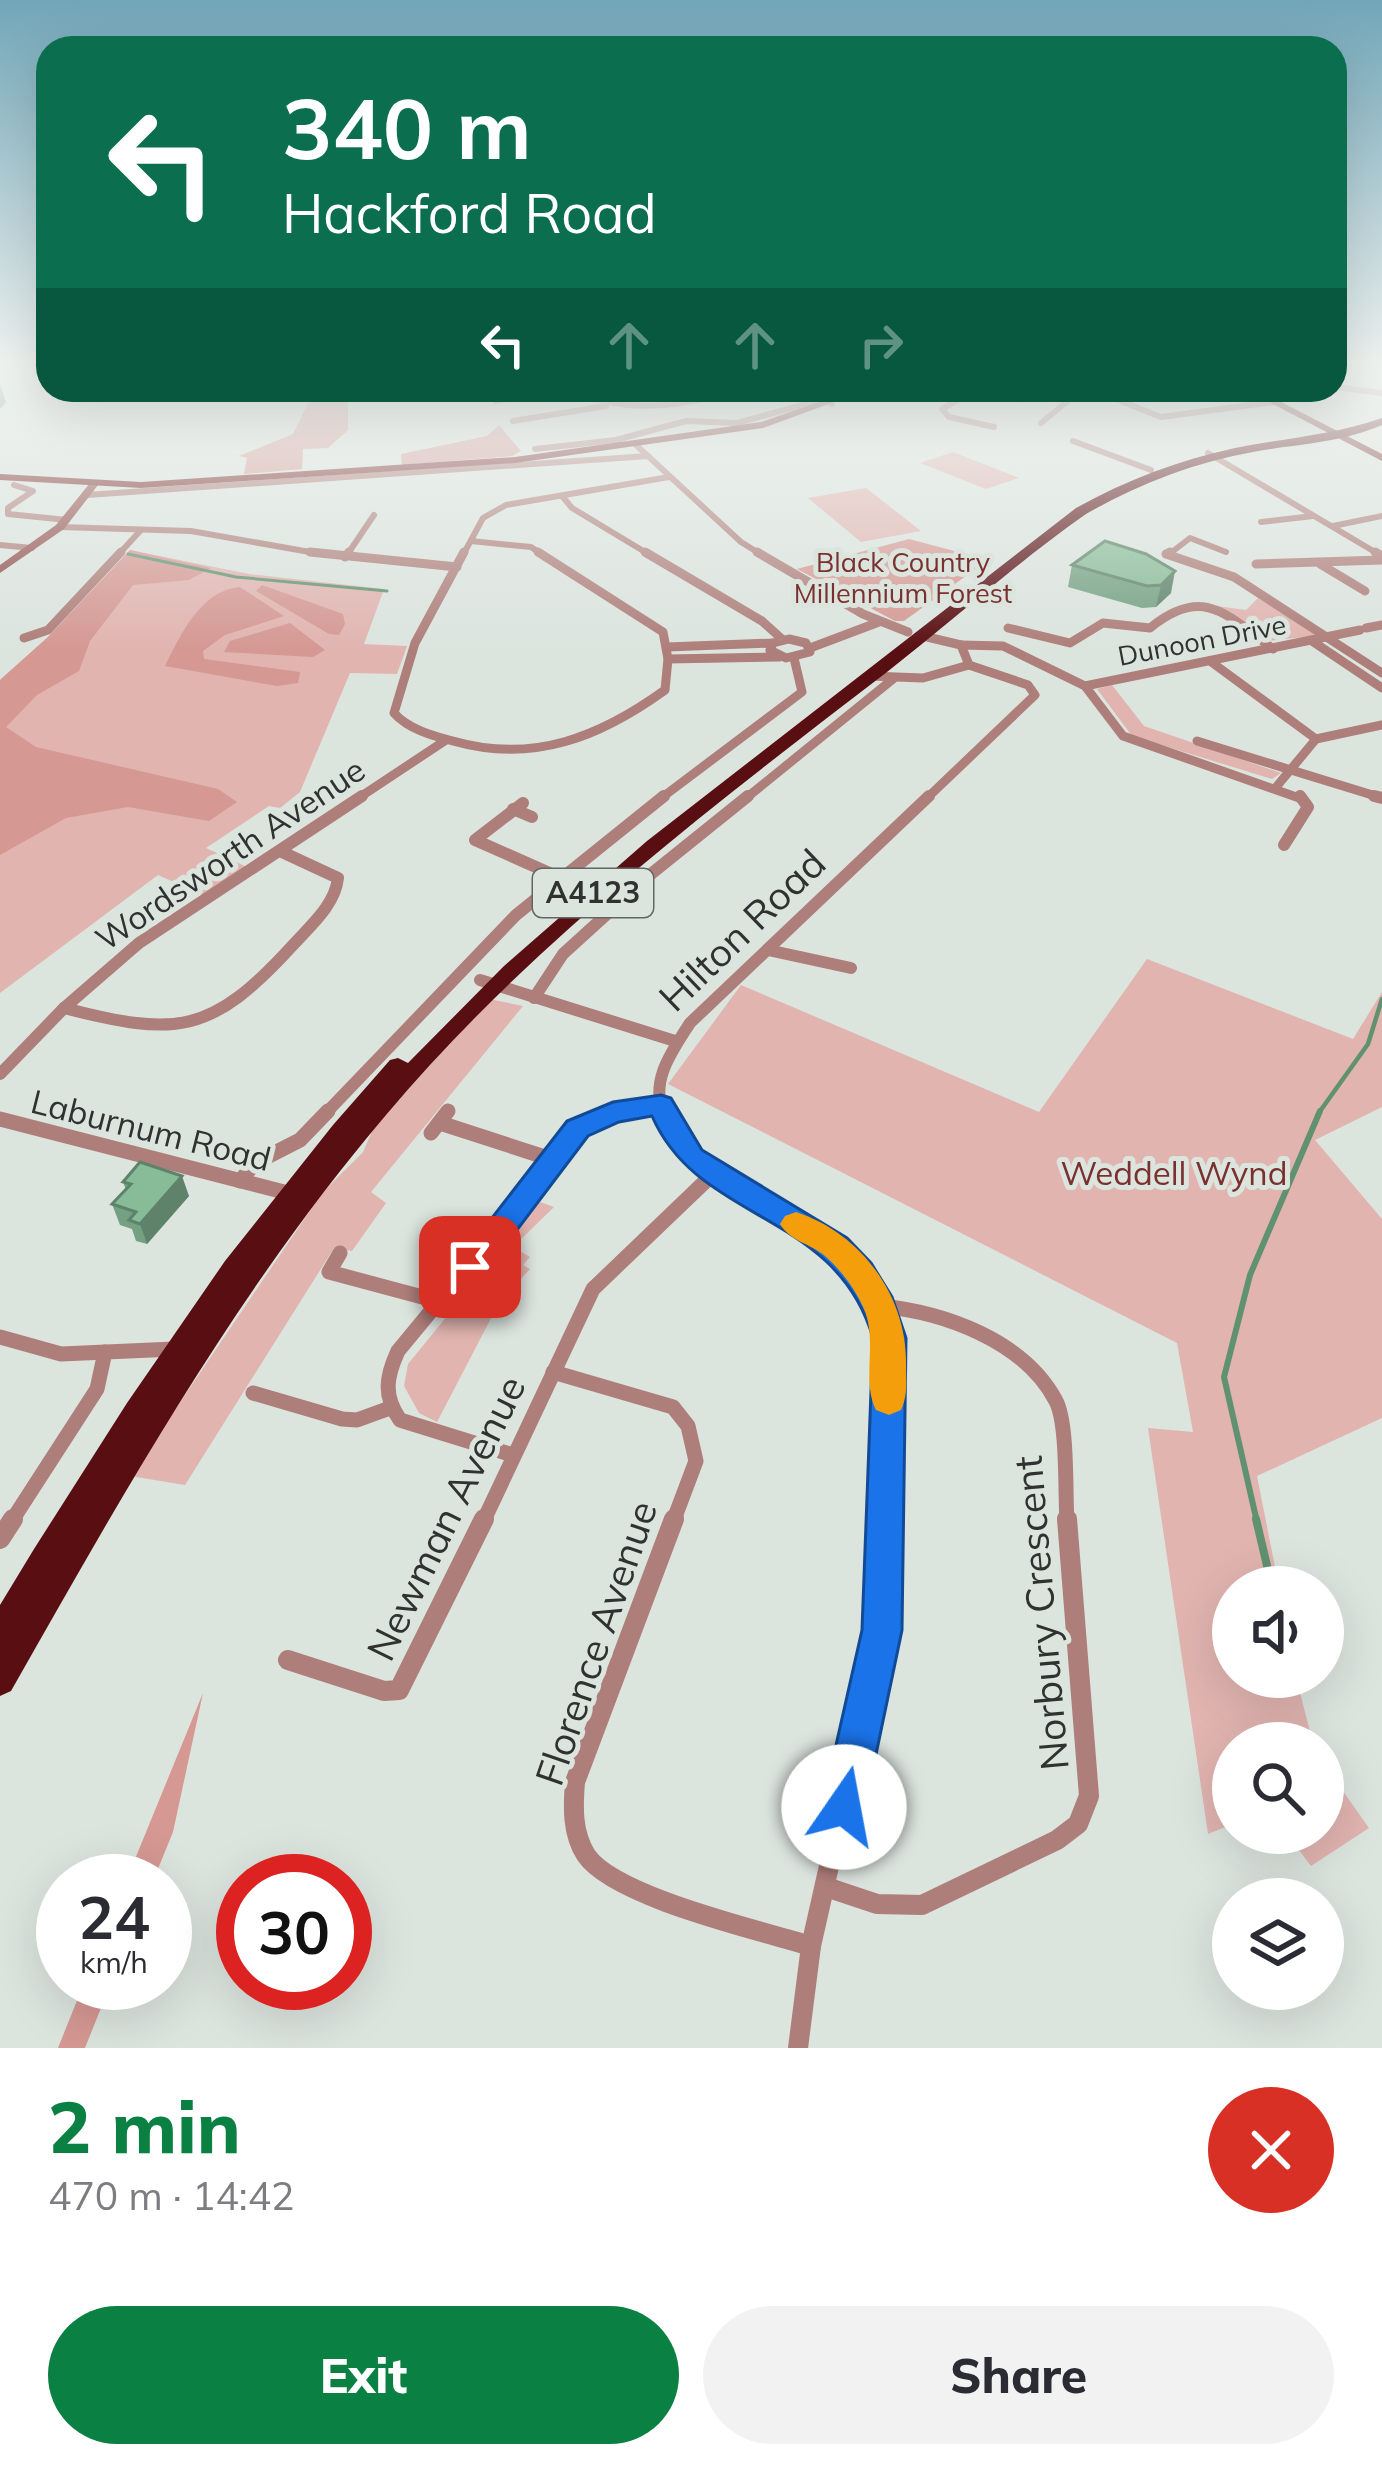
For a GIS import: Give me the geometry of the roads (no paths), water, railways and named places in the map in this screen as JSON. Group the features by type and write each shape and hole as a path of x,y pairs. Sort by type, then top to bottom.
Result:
{"highway":[{"name":"A4123","path":"486,982 637,855 870,676 1070,508 1151,470 1186,461"},
{"name":"A4123","path":"0,1634 185,1352 373,1093 581,886 1081,511 1129,484 1193,461"},
{"name":"A4123","path":"0,1680 185,1352"}],"main road":[{"path":"5,480 90,490 495,461"}],"street":[{"path":"0,570 63,524 90,490 572,461"},
{"path":"652,461 740,542 879,622 961,645 992,644 1024,654 1085,686 1123,736 1299,794 1308,807 1284,845"},
{"path":"1126,461 1151,470"},
{"path":"1222,461 1382,558"},
{"path":"471,541 516,543 536,550 655,625 667,653 665,690 577,743 491,752 402,722 393,707 404,671 457,567 483,518 495,509 670,477"},
{"path":"5,480 32,489 44,487"},
{"path":"32,489 8,508 8,514 63,524 203,533 345,557 457,567"},
{"path":"562,496 572,508 762,621 778,641"},
{"path":"345,557 374,515"},
{"path":"1261,522 1314,516"},
{"path":"1333,526 1382,516"},
{"path":"24,638 48,630 141,530"},
{"path":"1226,552 1190,538 1166,554 1267,593 1382,673"},
{"path":"0,545 32,548"},
{"path":"1256,564 1382,558"},
{"path":"1317,562 1365,591"},
{"path":"1008,628 1042,639 1075,642 1103,623 1147,629 1175,608 1191,605 1241,626 1273,649"},
{"path":"667,653 787,658 879,622"},
{"name":"Dunoon Drive","path":"1085,686 1382,626"},
{"path":"1024,654 1042,639"},
{"path":"241,1181 255,1163 300,1140 516,915 802,692 787,658 770,650 778,641"},
{"path":"667,653 778,641 801,641 810,648"},
{"path":"1312,641 1382,688"},
{"path":"870,676 934,677 969,664 961,645"},
{"path":"1210,661 1316,739"},
{"name":"Hilton Road","path":"661,1105 661,1068 675,1041 1035,695 1028,685 969,664"},
{"path":"534,998 563,953 651,874 893,679"},
{"path":"1277,786 1316,739 1382,724"},
{"name":"Wordsworth Avenue","path":"0,1074 64,1008 140,943 446,740"},
{"path":"1197,741 1382,798"},
{"path":"532,818 518,806 475,840 581,886"},
{"path":"64,1008 154,1028 178,1027 220,1010 336,895 338,878 282,852"},
{"path":"768,950 850,968"},
{"path":"486,982 675,1041"},
{"path":"513,1455 413,1428 390,1408 385,1383 388,1369 578,1129 592,1119 661,1105 676,1139 713,1174 836,1247 880,1306 890,1338 882,1630 812,1946 799,2048"},
{"name":"Laburnum Road","path":"0,1119 297,1195"},
{"path":"440,1122 557,1160"},
{"name":"Newman Avenue","path":"288,1660 384,1691 399,1690 409,1680 593,1289 713,1174"},
{"path":"340,1253 329,1272 441,1302"},
{"name":"Norbury Crescent","path":"826,1887 878,1904 922,1905 1058,1840 1078,1824 1089,1796 1058,1404 1030,1369 950,1317 932,1310 880,1306"},
{"path":"0,1337 61,1354 185,1352"},
{"path":"0,1539 97,1389 105,1352"},
{"name":"Florence Avenue","path":"553,1372 673,1407 688,1426 696,1461 575,1782 571,1811 579,1845 604,1877 622,1886 812,1946"},
{"path":"253,1393 343,1419 357,1420 390,1408"}],"waterway":[{"path":"128,554 236,577 387,591"},
{"path":"1320,1111 1368,1044 1382,999"},
{"path":"1257,1522 1224,1377 1250,1275 1320,1111"},
{"path":"1256,1519 1267,1566"}],"park label":[{"name":"Black Country Millennium Forest","path":"903,578"},
{"name":"Weddell Wynd","path":"1174,1173"}]}
